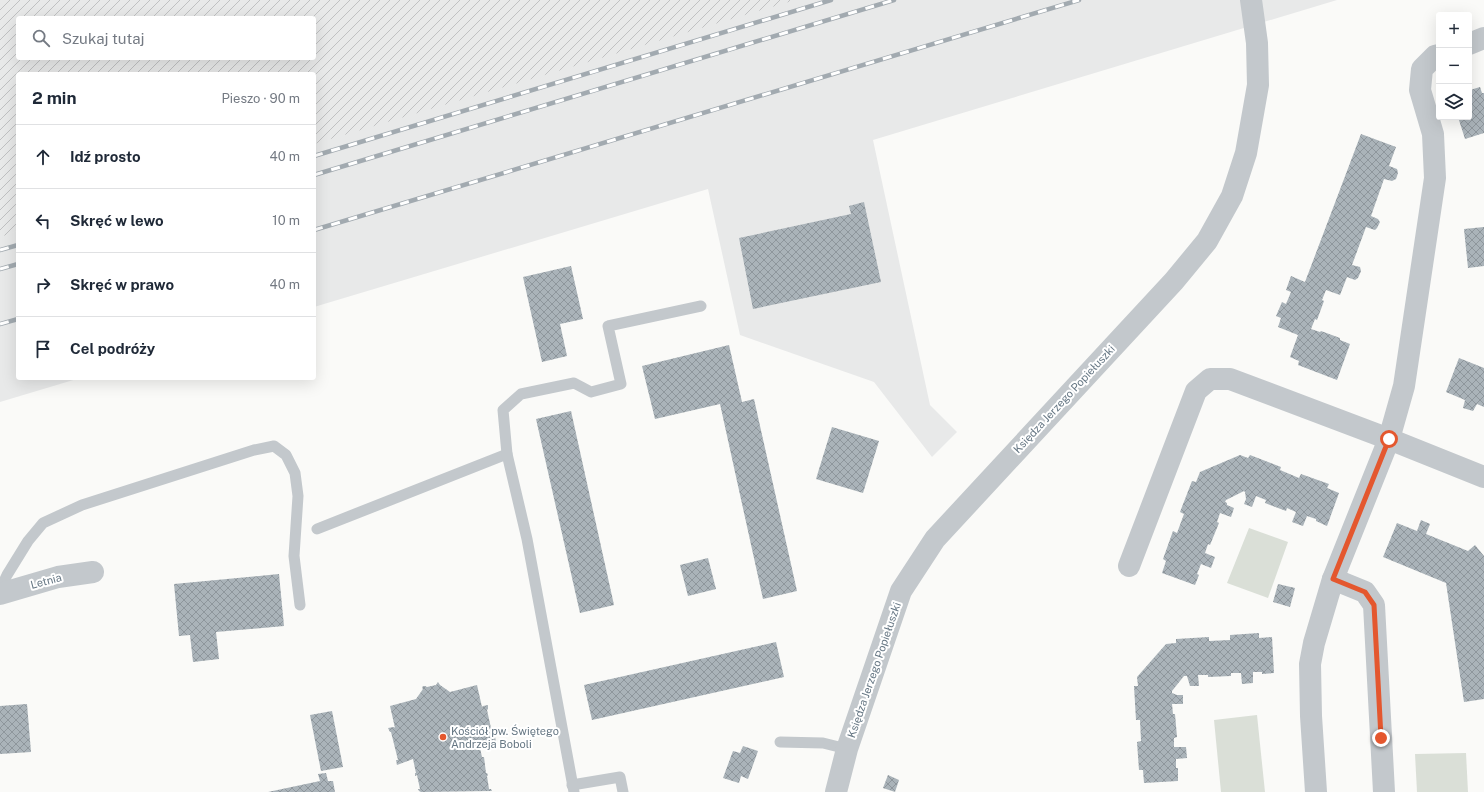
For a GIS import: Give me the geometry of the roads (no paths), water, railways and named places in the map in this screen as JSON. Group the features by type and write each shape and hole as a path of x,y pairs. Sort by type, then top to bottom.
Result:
{"street":[{"name":"Księdza Jerzego Popiełuszki","path":"836,792 847,749 901,590 935,539 1174,281 1207,241 1232,196 1246,152 1258,85 1257,43 1251,0"},
{"path":"1472,43 1484,38"},
{"path":"1316,792 1311,716 1310,664 1314,643 1333,579 1389,439 1404,386 1435,178 1433,134 1420,90 1422,69 1436,56"},
{"path":"1129,566 1196,391 1210,379 1230,379 1389,439 1484,477"},
{"name":"Letnia","path":"0,594 58,577 93,572"},
{"path":"1333,579 1365,592 1374,605 1384,792"}],"lane":[{"path":"624,792 620,777 573,788 527,539 506,454 503,410 521,394 574,383 591,392 621,384 608,326 701,306"},
{"path":"0,590 7,575 28,541 43,523 82,505 254,450 274,446 286,455 295,473 298,496 294,556 300,605"},
{"path":"317,529 506,454"},
{"path":"780,742 823,743 847,749"}],"railway":[{"path":"316,155 831,0"},
{"path":"316,174 894,0"},
{"path":"316,229 1079,0"},
{"path":"0,250 16,246"},
{"path":"0,269 16,265"},
{"path":"0,324 16,320"}],"place":[{"name":"Kościół pw. Świętego Andrzeja Boboli","path":"443,737"}]}
